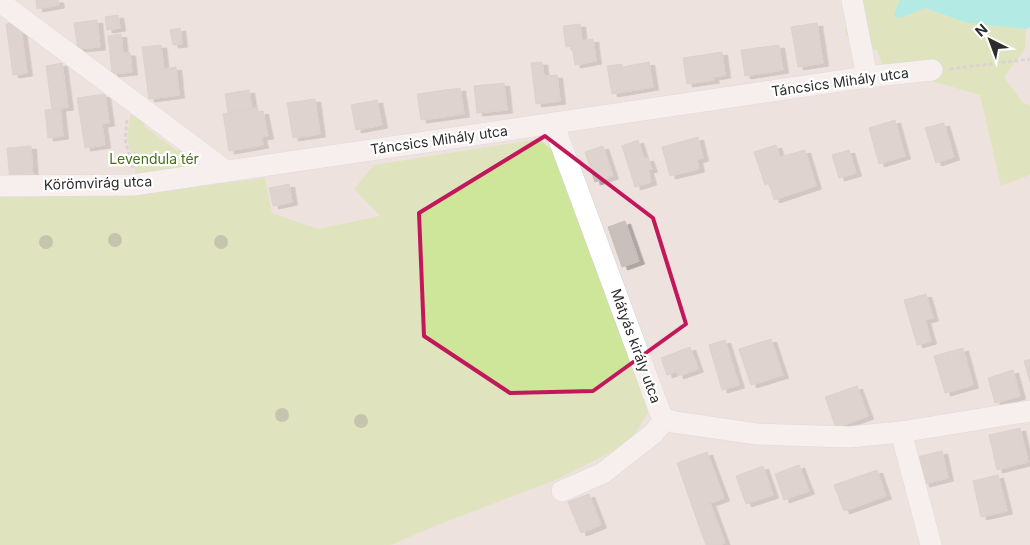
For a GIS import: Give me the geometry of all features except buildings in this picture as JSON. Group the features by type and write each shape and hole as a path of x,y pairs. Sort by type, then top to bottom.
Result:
{"street":[{"path":"852,0 867,77"},
{"path":"0,2 226,171"},
{"name":"Táncsics Mihály utca","path":"226,171 867,77 932,70"},
{"name":"Mátyás király utca","path":"553,123 660,412 665,419 674,422 757,434 849,437 901,432 1030,411"},
{"name":"Körömvirág utca","path":"0,186 132,185 226,171"},
{"path":"562,491 603,474 654,433 665,419"},
{"path":"901,432 931,545"}],"path":[{"path":"932,70 1030,59"},
{"path":"131,100 125,139 133,169 132,185"}],"highlighted area":[{"path":"545,136 653,218 686,324 593,391 510,393 424,336 419,213"}],"green space":[{"path":"863,0 900,0 895,11 895,17 925,8 967,23 1026,29 1025,49 1004,77 1023,103 1030,105 1030,175 1001,186 980,95 883,67 877,50 868,49 846,35 844,7"},
{"name":"Levendula tér","path":"132,103 150,117 144,126 177,151 184,142 220,169 135,182 135,169 127,138"},
{"path":"539,139 560,157 653,405 629,443 558,479 391,545 0,545 0,197 131,195 265,178 272,213 318,229 380,216 354,189 374,165"}],"water":[{"path":"900,0 1030,0 1030,27 1026,29 967,23 925,8 900,18 894,17"}]}
